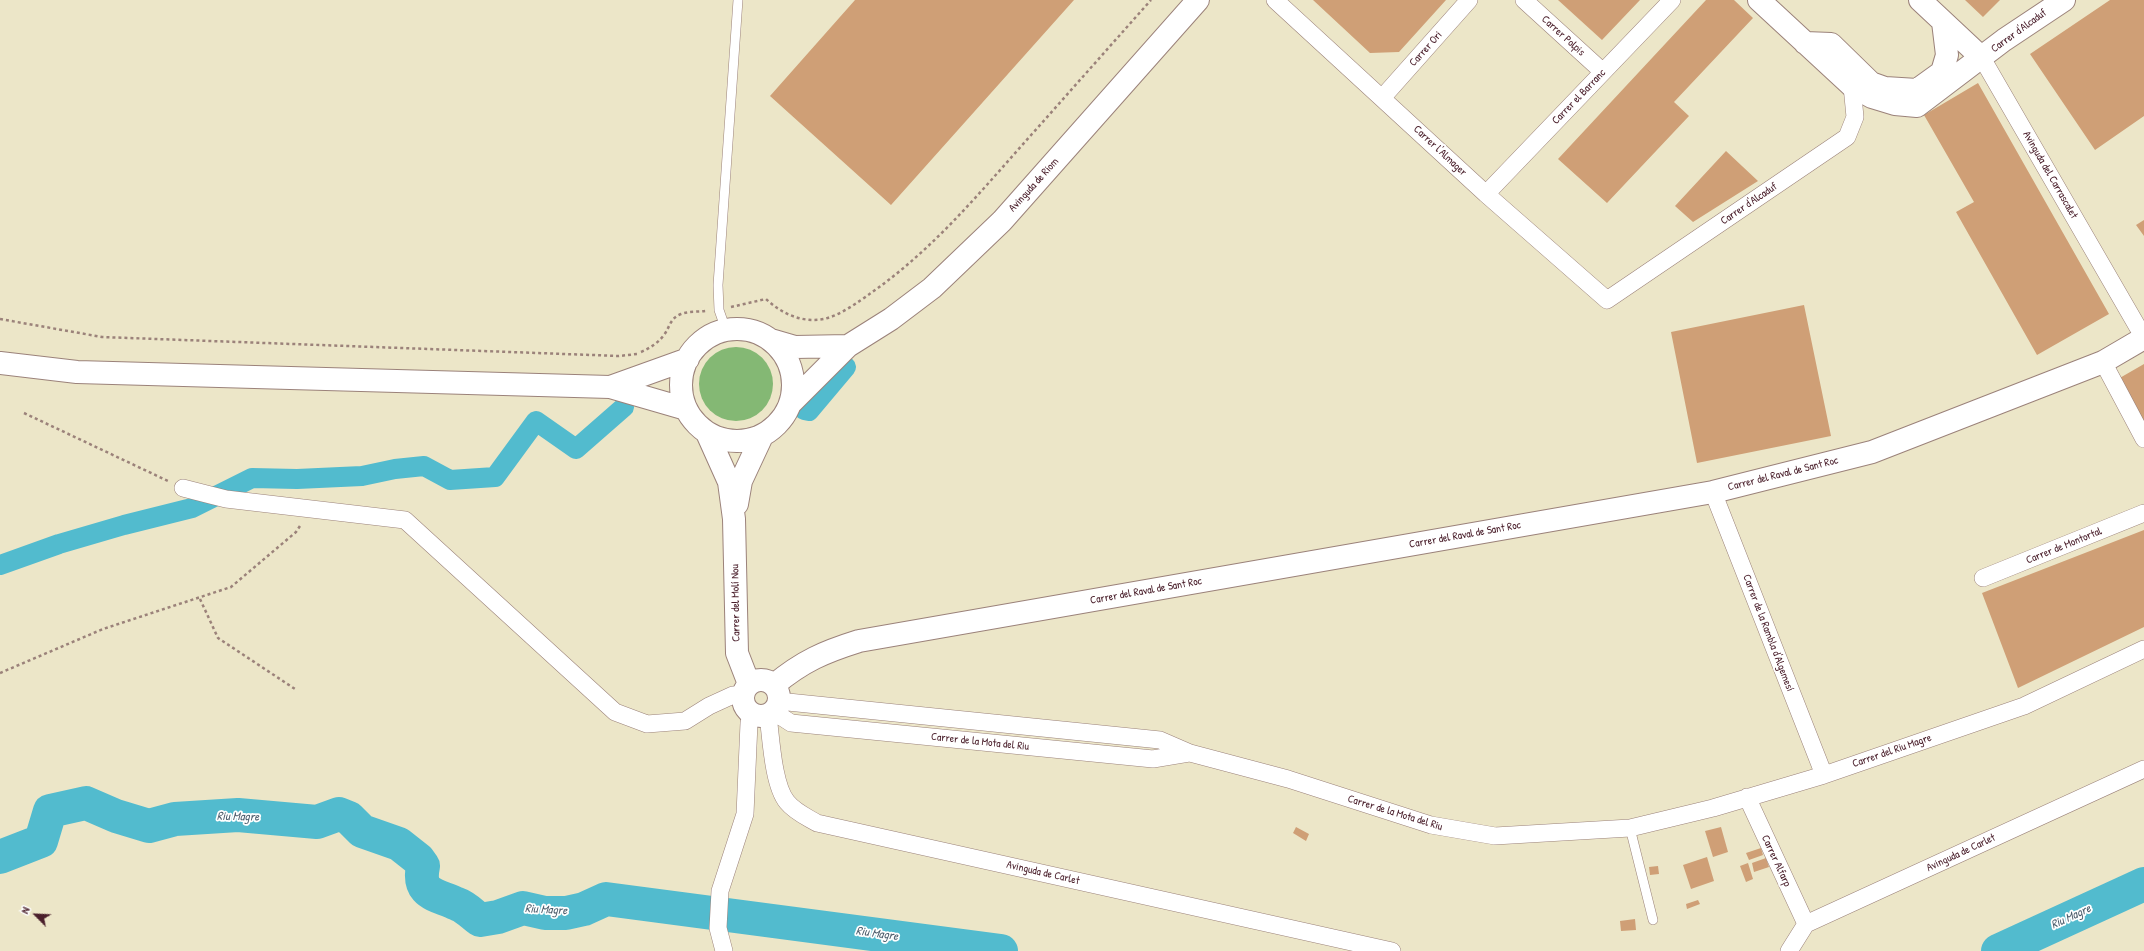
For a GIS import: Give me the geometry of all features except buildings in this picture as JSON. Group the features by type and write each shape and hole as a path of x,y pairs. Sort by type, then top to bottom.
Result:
{"street":[{"name":"Avinguda de Riom","path":"791,403 848,346 891,319 932,288 968,256 1002,222 1198,0"},
{"name":"Carrer l'Almager","path":"1274,0 1486,194 1607,300"},
{"name":"Carrer Ori","path":"1382,98 1469,0"},
{"name":"Carrer Polpis","path":"1524,0 1603,72"},
{"name":"Carrer el Barranc","path":"1486,194 1672,0"},
{"path":"1759,0 1852,86"},
{"name":"Avinguda del Carrascalet","path":"1920,0 1982,58 2144,338"},
{"name":"Carrer d'Alcaduf","path":"1852,86 1872,97 1895,104 1917,106 2004,40 2064,0"},
{"path":"1805,43 1831,44 1871,83 1885,88 1917,90 1942,72 1947,54 1943,22"},
{"name":"Carrer d'Alcaduf","path":"1607,300 1848,137 1855,117 1852,86"},
{"path":"771,340 783,353 791,368 794,386 791,403 784,417 774,428 762,436 744,441 725,440 708,433 695,423 686,409 682,393 682,375 688,359 697,346 710,336 726,330 742,329 757,332 771,340 795,347 848,346"},
{"name":"Carrer del Raval de Sant Roc","path":"762,701 793,669 811,658 859,641 1713,492 1872,452 2103,362 2144,338"},
{"path":"610,387 688,359"},
{"path":"2103,362 2144,439"},
{"path":"0,363 77,372 610,387 686,409"},
{"name":"Carrer del Molí Nou","path":"708,433 729,482 734,519 737,653 762,701"},
{"name":"Carrer del Molí Nou","path":"734,519 741,481 762,436"},
{"path":"183,488 200,494 226,499 405,520 615,712 647,724 684,721 732,695 762,701 748,723 745,814 720,891 718,928 724,951"},
{"name":"Carrer de la Rambla d'Algemesí","path":"1713,492 1824,775"},
{"name":"Carrer de Montortal","path":"1984,578 2144,513"},
{"name":"Carrer del Riu Magre","path":"1630,828 1713,808 1824,775 2024,706 2144,649"},
{"name":"Carrer de la Mota del Riu","path":"762,701 791,723 1153,759 1190,753 1288,779 1431,825 1488,835 1495,836 1630,828"},
{"name":"Avinguda de Carlet","path":"762,701 774,768 781,789 787,802 801,814 818,823 1392,951"},
{"name":"Avinguda de Carlet","path":"1806,924 2144,769"},
{"name":"Carrer Alfarp","path":"1747,797 1806,924"},
{"path":"1789,951 1806,924"}],"lane":[{"path":"726,330 719,310 718,285 738,0"},
{"path":"1630,828 1653,920"}],"path":[{"path":"0,319 102,337 629,356 649,349 664,335 672,320 682,313 719,310 766,299 787,315 806,319 824,319 847,308 892,278 918,258 964,211 1151,0"},
{"path":"24,413 183,488"},
{"path":"0,673 103,629 231,587 296,532 311,508"},
{"path":"200,598 218,638 295,689"}],"green space":[{"path":"736,347 750,350 762,358 770,370 773,384 770,398 762,410 750,418 736,421 722,418 710,410 702,398 699,384 702,370 710,358 722,350"}],"waterway":[{"path":"804,410 809,411 846,367"},
{"path":"0,565 59,544 124,525 192,508 252,478 297,479 362,476 395,469 424,466 450,480 495,477 536,421 576,449 624,407"},
{"name":"Riu Magre","path":"0,857 41,841 50,811 86,803 116,816 149,826 175,819 238,815 317,822 339,814 349,818 362,831 399,844 418,859 423,866 423,883 430,892 460,905 480,920 498,917 523,908 545,913 566,913 584,909 606,899 1001,951"},
{"name":"Riu Magre","path":"1998,951 2144,884"}]}
